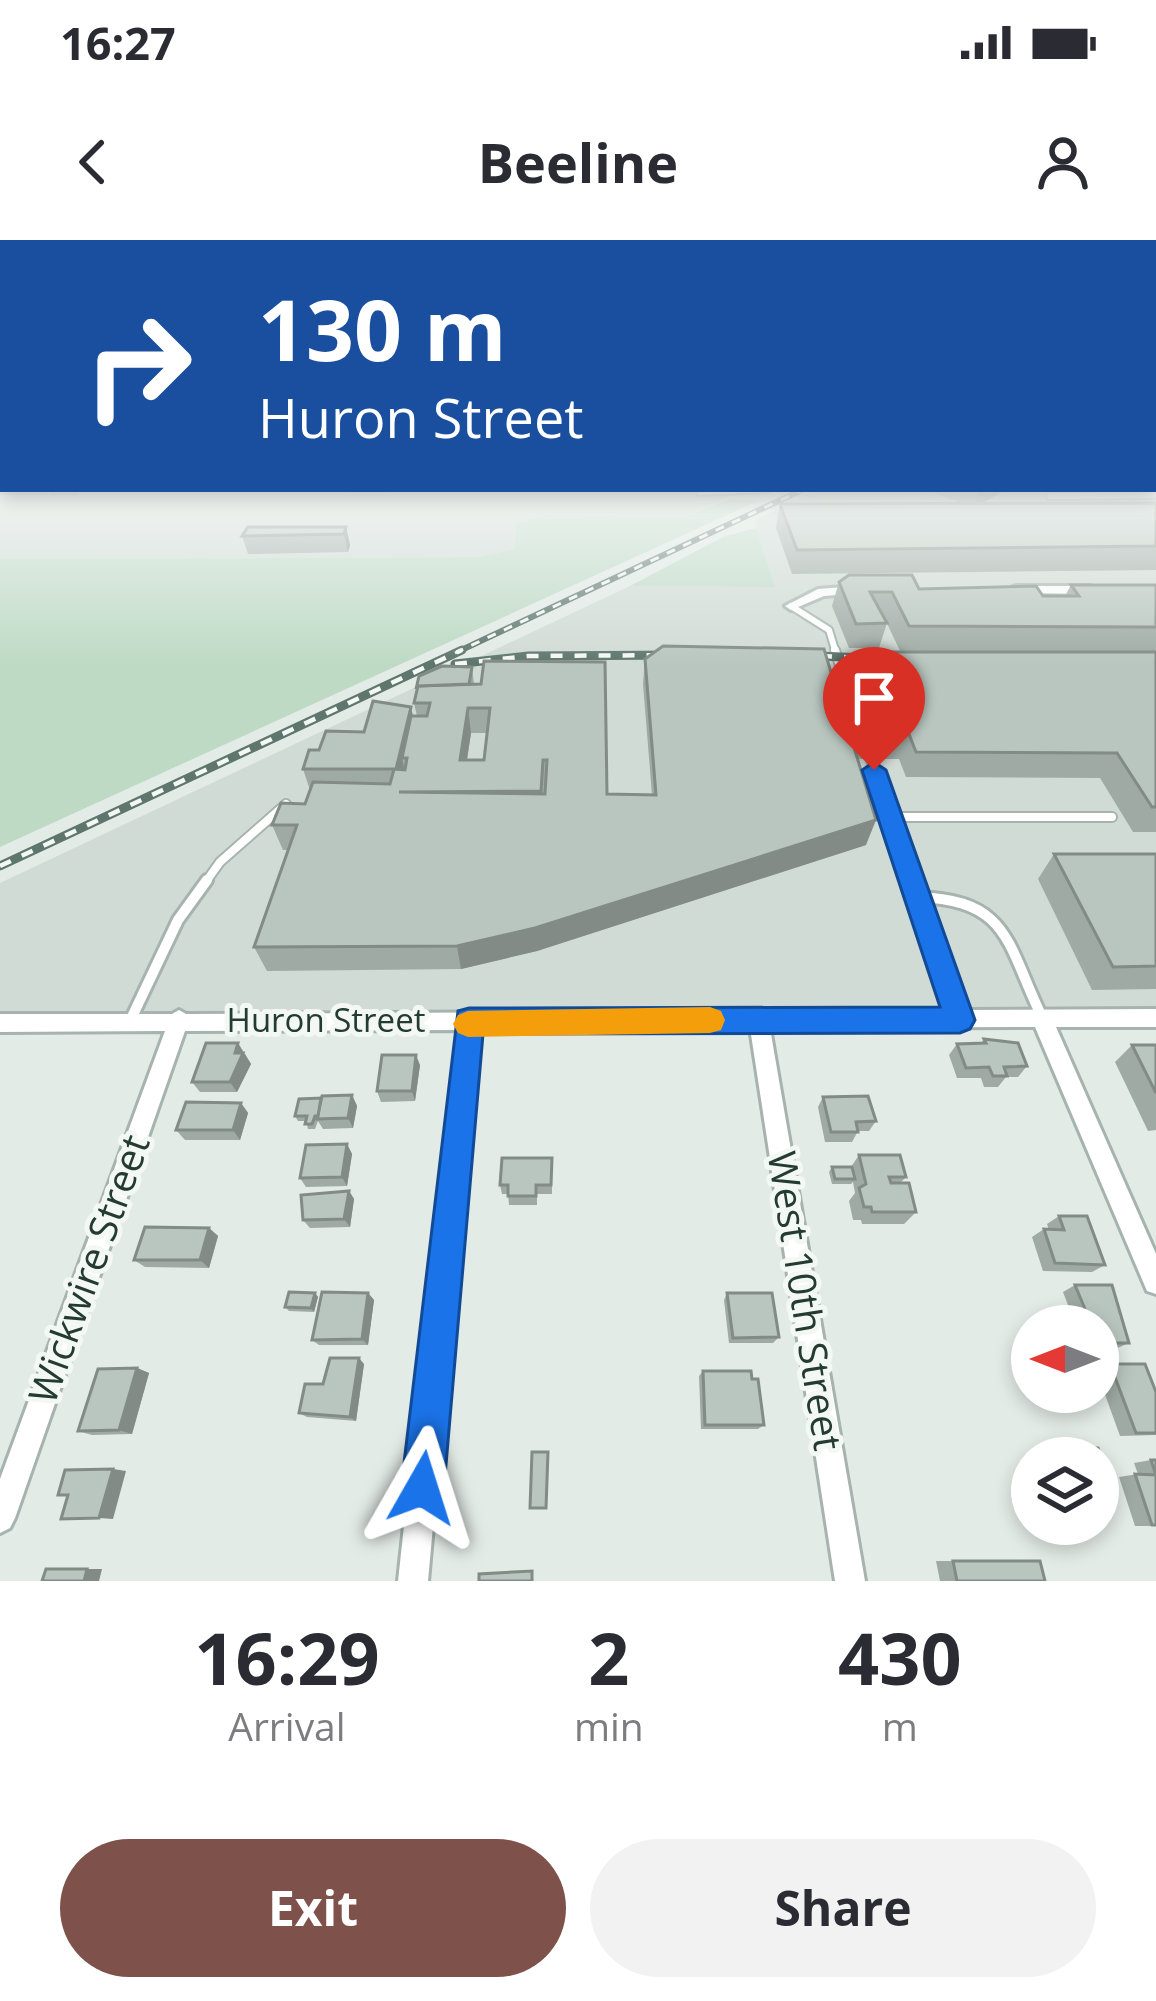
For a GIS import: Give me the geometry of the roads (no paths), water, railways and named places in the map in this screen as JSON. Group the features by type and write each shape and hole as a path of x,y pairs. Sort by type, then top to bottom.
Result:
{"street":[{"path":"791,606 832,590 878,590"},
{"path":"994,590 1110,590"},
{"name":"Huron Street","path":"0,1022 1156,1018"},
{"name":"Wickwire Street","path":"0,1518 178,1019"},
{"path":"1042,1019 1156,1282"},
{"name":"West 10th Street","path":"760,1020 850,1581"},
{"path":"413,1581 469,1021"}],"lane":[{"path":"791,606 829,630 866,745"},
{"path":"871,760 960,1020"},
{"path":"131,1019 153,964 192,900 220,862 286,804"},
{"path":"890,817 1112,818"},
{"path":"917,897 954,898 993,916 1042,1019"}],"railway":[{"path":"455,653 698,539"},
{"path":"0,866 462,650"},
{"path":"455,664 528,656 682,655"},
{"path":"796,655 910,660"}]}
